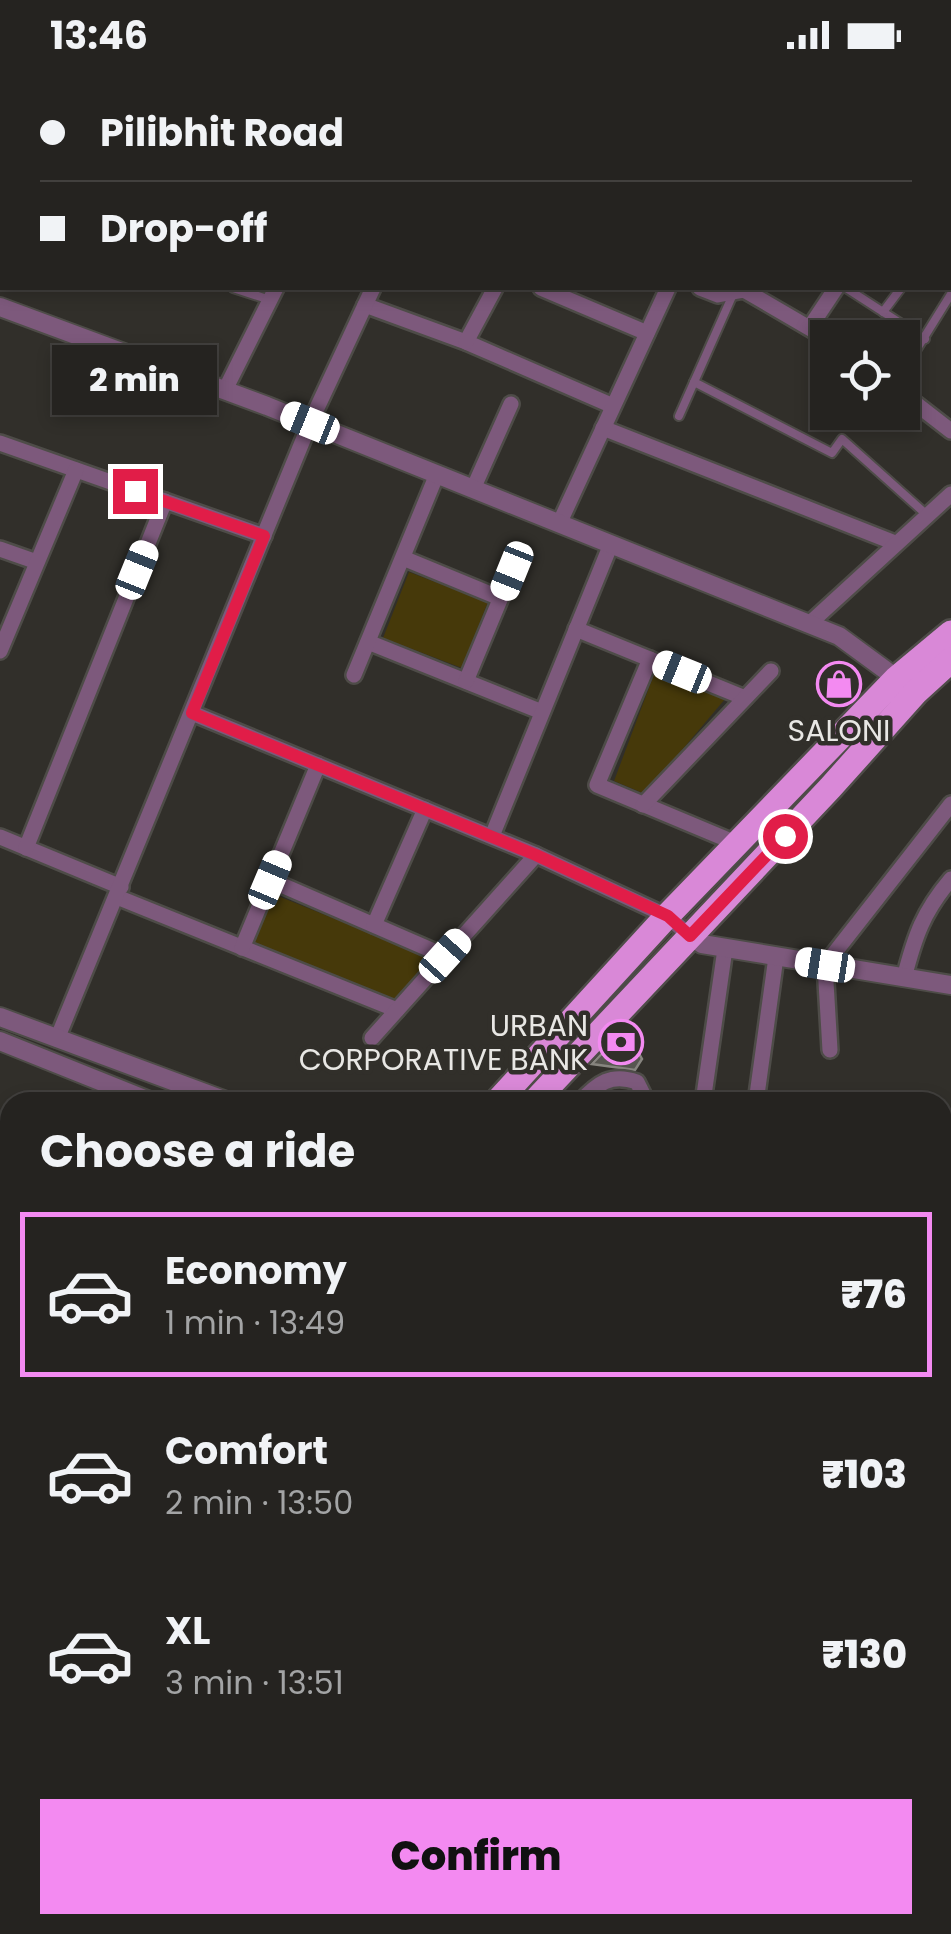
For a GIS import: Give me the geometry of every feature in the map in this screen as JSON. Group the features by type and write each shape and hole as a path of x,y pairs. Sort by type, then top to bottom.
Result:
{"highway":[{"path":"543,1092 690,936 951,633"},
{"path":"506,1092 738,844 906,685 951,660"}],"street":[{"path":"57,1039 310,423 372,290"},
{"path":"466,342 494,290"},
{"path":"546,290 647,333"},
{"path":"560,524 667,290"},
{"path":"705,290 718,295 744,290 810,327"},
{"path":"815,320 835,290"},
{"path":"224,390 273,294"},
{"path":"365,306 466,342 614,406"},
{"path":"0,307 310,423 839,636 906,685"},
{"path":"474,489 510,404"},
{"path":"920,407 951,432"},
{"path":"604,428 895,543"},
{"path":"0,443 264,536"},
{"path":"0,651 76,470"},
{"path":"354,675 437,474"},
{"path":"809,624 951,494"},
{"path":"26,848 165,501"},
{"path":"492,836 611,544"},
{"path":"0,549 37,562"},
{"path":"402,558 500,598"},
{"path":"466,682 512,571"},
{"path":"576,629 746,698"},
{"path":"368,642 542,712"},
{"path":"650,659 597,785 738,844"},
{"path":"644,804 772,670"},
{"path":"192,713 536,855 668,916 702,944 951,985"},
{"path":"242,948 318,765"},
{"path":"830,1050 825,965 951,804"},
{"path":"374,925 425,809"},
{"path":"0,837 242,948 397,1010"},
{"path":"372,1038 536,855"},
{"path":"270,880 445,956"},
{"path":"904,978 915,935 929,905 951,880"},
{"path":"703,1092 724,949"},
{"path":"757,1092 776,957"},
{"path":"0,1017 202,1092"},
{"path":"0,1041 127,1092"},
{"path":"590,1092 602,1081 621,1076 637,1082 642,1092"}],"lane":[{"path":"246,290 273,294"},
{"path":"849,290 925,339"},
{"path":"883,312 899,290"},
{"path":"679,416 730,291"},
{"path":"920,346 951,294"},
{"path":"694,382 832,453 842,439 927,515"}],"shaded area":[{"path":"409,572 488,602 462,668 383,638"},
{"path":"656,669 725,699 645,794 614,781"},
{"path":"273,894 432,958 393,1001 253,944"}],"building":[{"name":"URBAN CORPORATIVE BANK","path":"625,1029 642,1059 635,1070 592,1064"}],"place":[{"name":"SALONI","path":"839,684"},
{"name":"URBAN CORPORATIVE BANK","path":"621,1042"}],"route":[{"path":"135,491 264,536 192,713 536,855 668,916 690,936 785,836"}]}
